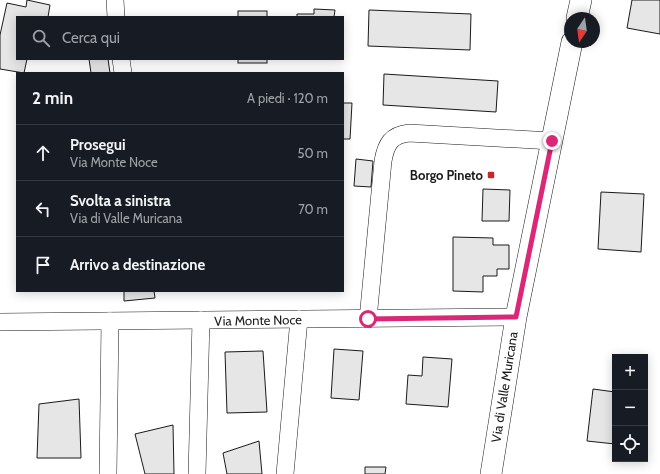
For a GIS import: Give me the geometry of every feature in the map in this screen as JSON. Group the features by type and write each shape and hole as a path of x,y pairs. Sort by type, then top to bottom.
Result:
{"street":[{"path":"115,0 116,16"},
{"path":"578,12 581,0"},
{"name":"Via di Valle Muricana","path":"490,474 516,317 571,48"},
{"path":"121,60 123,72"},
{"path":"368,319 383,161 390,140 396,136 409,133 552,141"},
{"name":"Via Monte Noce","path":"0,322 516,317"},
{"path":"285,474 299,319"},
{"path":"197,474 201,320"},
{"path":"108,474 110,321"}],"building":[{"path":"27,0 50,5 48,16 16,16 16,60 27,60 24,72 0,69 0,35 7,3 26,7"},
{"path":"632,0 660,0 660,34 627,28"},
{"path":"314,9 335,10 334,16 297,16 297,14 314,14"},
{"path":"369,10 471,14 470,50 368,46"},
{"path":"238,11 267,11 267,16 238,16"},
{"path":"89,60 108,60 110,72 91,72"},
{"path":"238,60 267,60 267,63 238,63"},
{"path":"384,74 498,81 496,112 383,105"},
{"path":"344,103 352,103 350,139 344,139"},
{"path":"356,159 373,161 371,187 354,186"},
{"path":"483,189 510,190 509,221 482,221"},
{"path":"601,192 644,194 641,252 598,249"},
{"path":"453,237 493,238 493,245 509,245 509,269 497,269 497,276 483,276 483,292 453,291"},
{"path":"124,292 154,292 155,298 124,301"},
{"path":"334,349 363,351 359,400 331,398"},
{"path":"263,351 267,412 227,413 225,352"},
{"path":"423,357 452,359 448,407 406,404 408,375 422,376"},
{"path":"593,389 612,392 612,444 587,441"},
{"path":"79,399 81,458 37,458 39,404"},
{"path":"173,425 174,474 145,474 135,434"},
{"path":"259,441 262,474 227,474 223,453"},
{"path":"365,467 386,467 385,474 365,474"}],"place":[{"name":"Borgo Pineto","path":"491,175"}],"route":[{"path":"368,319 516,317 552,141"}]}
